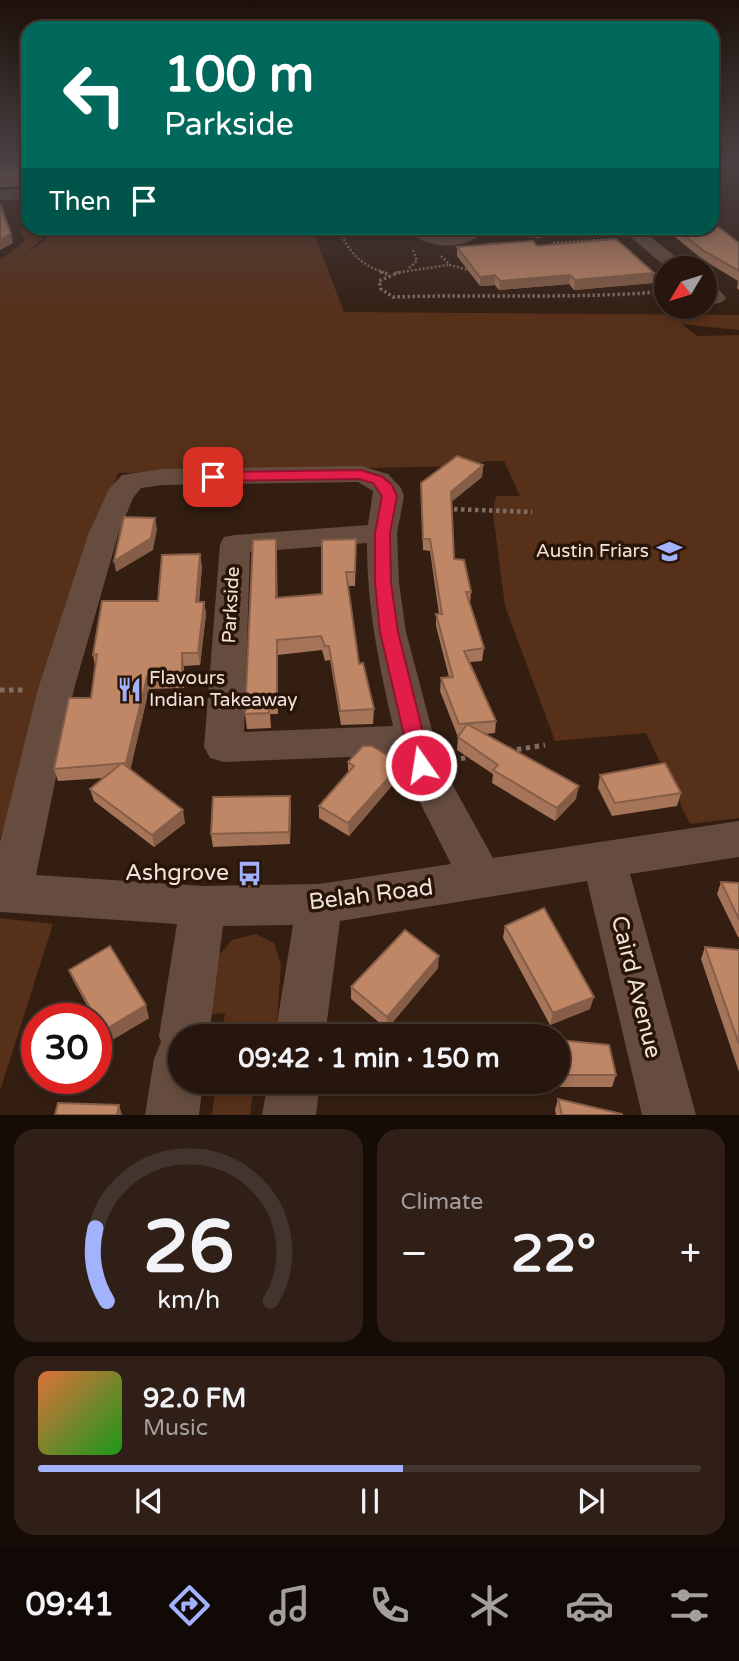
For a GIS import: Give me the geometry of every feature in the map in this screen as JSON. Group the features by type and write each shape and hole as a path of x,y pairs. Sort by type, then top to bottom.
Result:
{"street":[{"path":"424,235 445,243 471,235"},
{"path":"626,235 660,256"},
{"path":"5,892 56,690 103,535 119,495 132,481 163,477 361,474 378,480 387,488 389,496 385,520 383,583 389,632 403,696 419,752 481,879"},
{"name":"Parkside","path":"385,520 235,544 224,747 358,744 419,752"},
{"name":"Belah Road","path":"5,892 203,906 319,904 739,839"},
{"name":"Caird Avenue","path":"604,859 669,1115"},
{"path":"302,1024 319,904"},
{"path":"186,1024 203,906"},
{"path":"172,1115 175,1094"},
{"path":"289,1115 292,1094"}],"path":[{"path":"342,235 350,253 360,264 390,274"},
{"path":"539,235 614,239 626,235"},
{"path":"449,265 441,255 445,243 519,245"},
{"path":"477,271 449,265 408,269 390,274 379,281 381,289 393,297 496,294 521,298 550,294 590,297 654,292"},
{"path":"385,520 532,512"},
{"path":"504,752 545,745"},
{"path":"419,752 476,756"}],"shaded area":[{"path":"22,235 46,235 24,256 51,235 315,235 344,312 654,314 654,319 717,319 718,315 739,315 739,330 682,324 697,336 739,335 739,818 690,824 646,733 555,741 505,606 493,514 496,496 520,496 504,461 489,461 464,466 118,473 78,584 12,817 0,837 0,260 25,241"},
{"path":"0,918 53,924 28,1003 21,1003 21,1025 0,1091"},
{"path":"256,934 274,943 281,964 277,1024 224,1024 225,1013 209,1015 217,958 232,940"},
{"path":"215,1094 253,1094 250,1115 212,1115"}],"building":[{"path":"0,215 4,215 11,234 0,240"},
{"path":"719,227 739,243 739,271 718,259 718,256 713,256 684,235 719,235"},
{"path":"616,239 654,273 575,280 570,275 500,281 495,275 480,277 457,247 533,241 537,246"},
{"path":"457,456 483,465 451,492 454,559 464,560 471,592 466,592 484,648 464,651 496,721 459,724 441,678 453,677 436,614 442,614 430,539 423,539 421,483"},
{"path":"124,517 155,518 151,538 114,561"},
{"path":"276,539 276,598 322,594 322,540 356,539 355,572 346,572 359,664 363,663 374,709 340,711 329,646 325,646 321,636 277,640 277,699 268,699 269,713 245,714 253,540"},
{"path":"200,554 196,602 204,602 198,653 182,653 182,676 147,677 126,763 54,769 69,698 91,698 97,654 93,655 102,601 158,601 162,555"},
{"path":"467,724 579,786 557,808 493,770 498,765 458,737"},
{"path":"363,746 372,746 401,764 348,823 319,806 354,766 348,762"},
{"path":"122,763 183,810 152,835 90,789"},
{"path":"665,763 681,793 615,803 600,775"},
{"path":"290,796 289,832 211,834 213,797"},
{"path":"721,882 739,883 739,919"},
{"path":"544,908 594,997 553,1013 505,926"},
{"path":"405,930 439,956 387,1017 351,987"},
{"path":"110,946 146,1005 112,1026 112,1003 87,1003 69,970"},
{"path":"705,947 739,950 739,1044"},
{"path":"570,1041 609,1045 616,1075 570,1075"},
{"path":"558,1099 622,1114 622,1115 562,1115"},
{"path":"58,1103 119,1105 117,1115 55,1115"}],"place":[{"name":"Austin Friars","path":"669,551"},
{"name":"Flavours Indian Takeaway","path":"129,689"},
{"name":"Ashgrove","path":"249,873"}],"route":[{"path":"213,477 361,474 378,480 387,488 389,496 382,533 383,583 389,632 421,765"}]}
